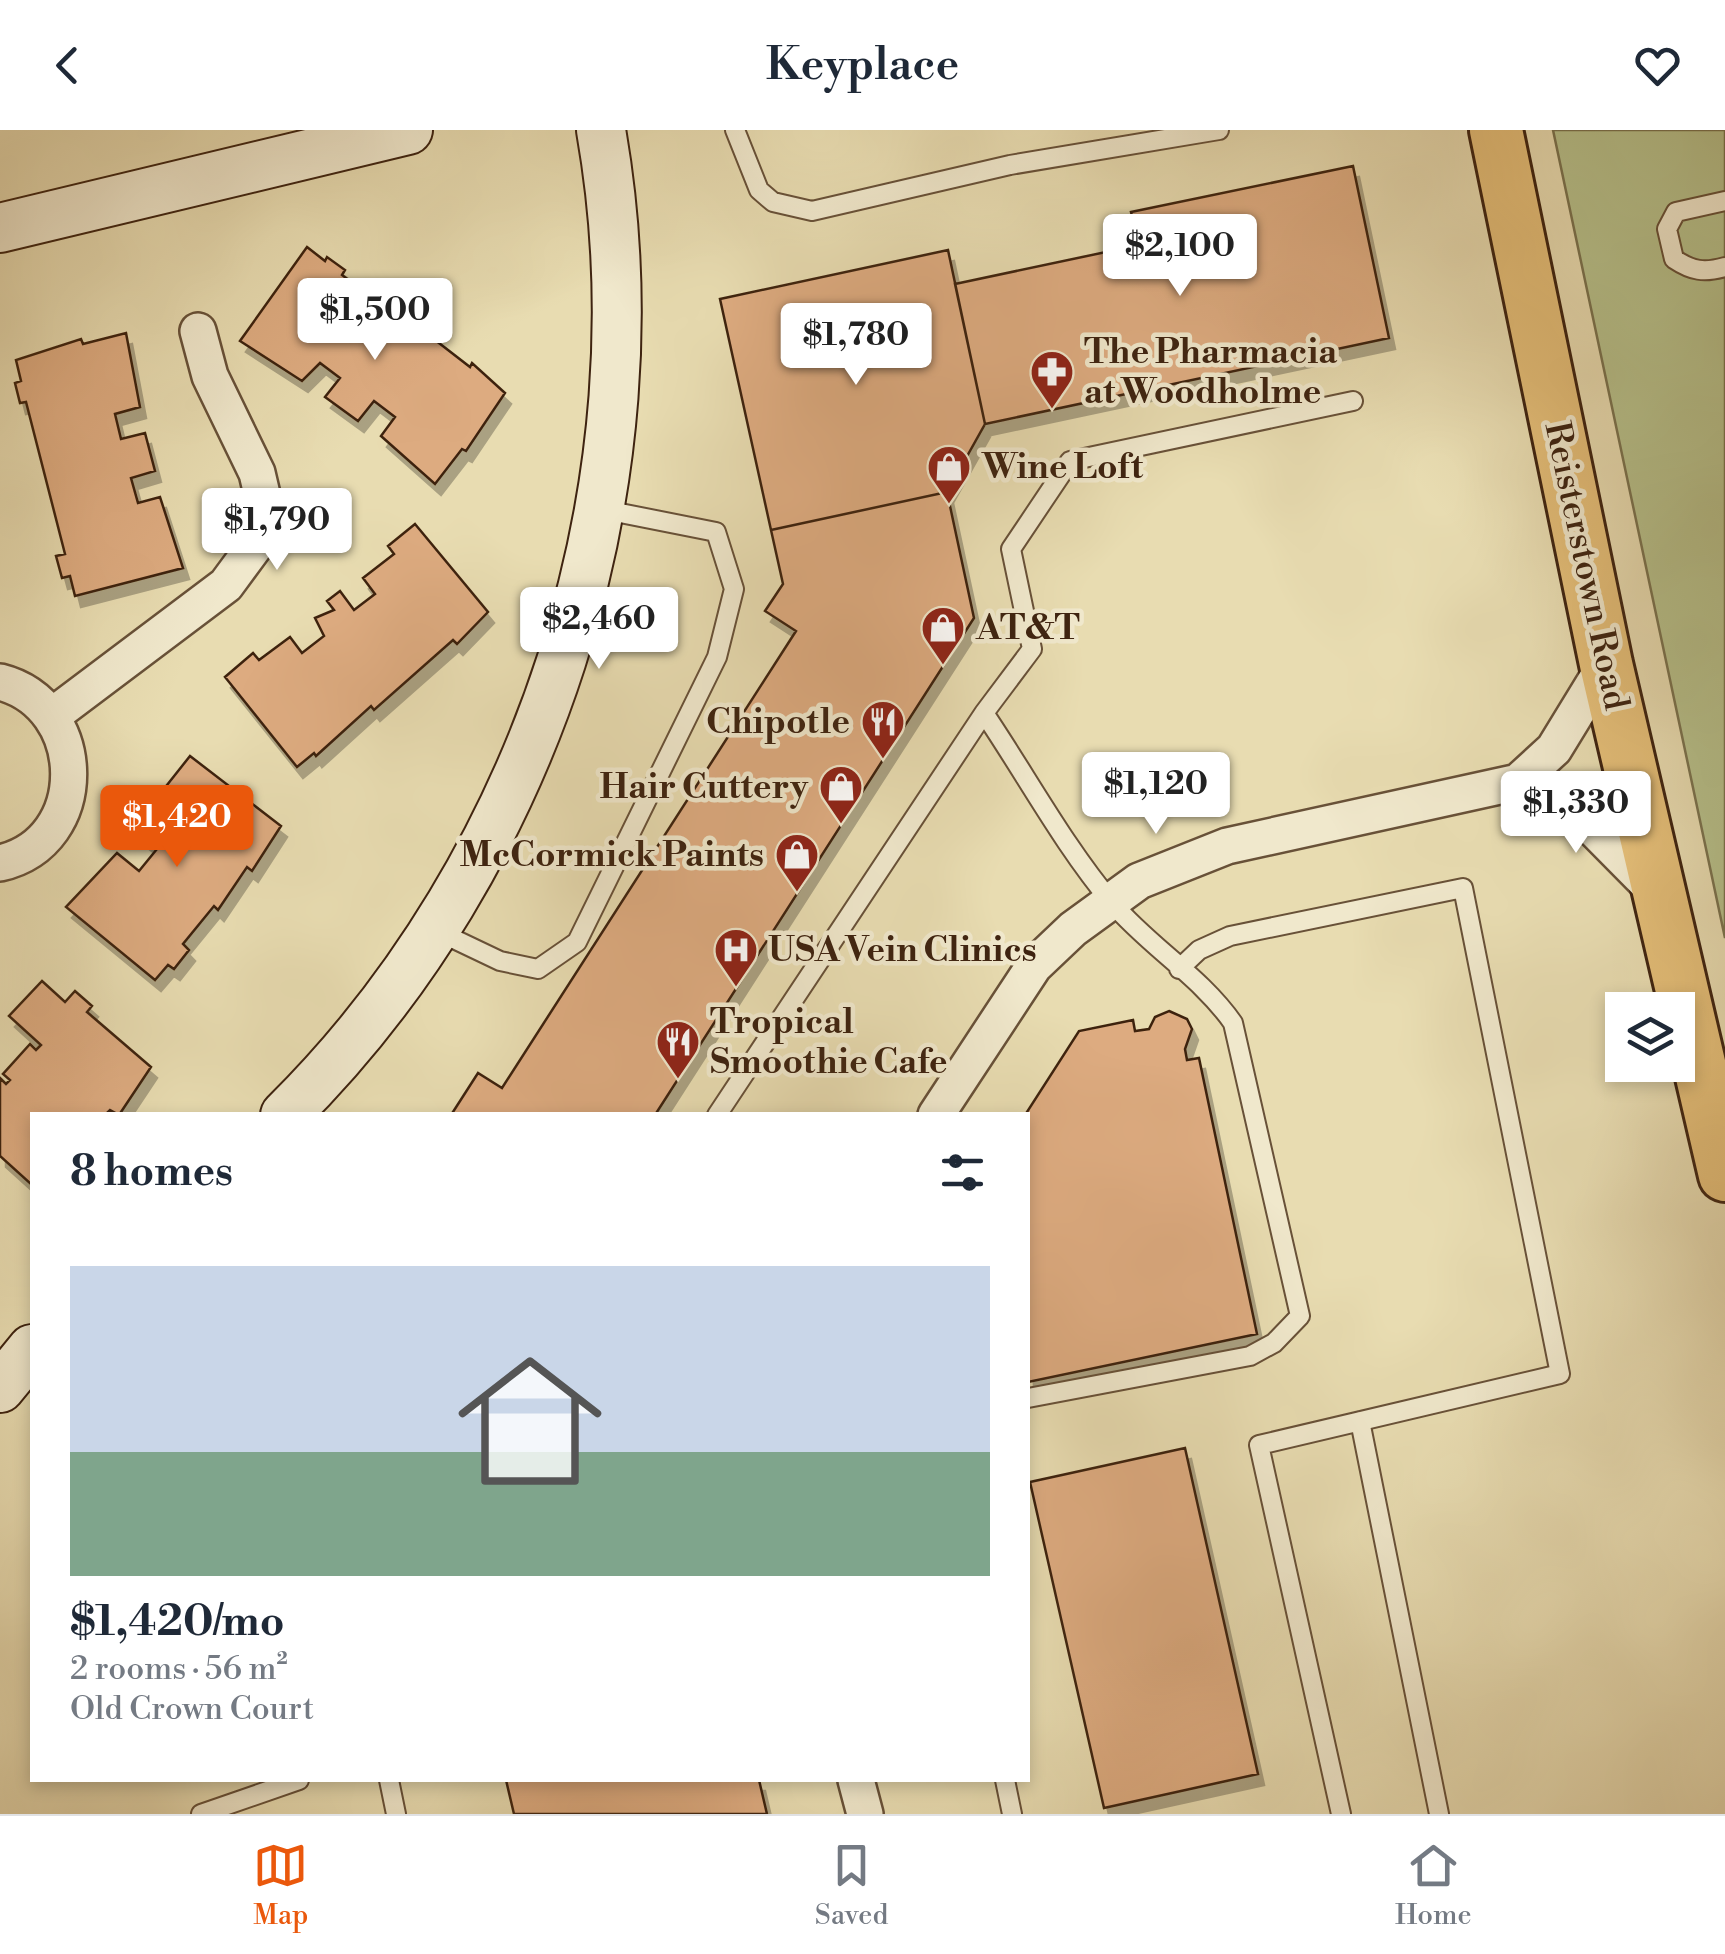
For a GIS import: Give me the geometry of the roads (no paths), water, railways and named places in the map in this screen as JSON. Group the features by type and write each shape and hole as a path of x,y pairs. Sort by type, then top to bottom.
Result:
{"main road":[{"name":"Reisterstown Road","path":"1496,130 1606,664 1725,1175"}],"street":[{"path":"0,228 408,130"},
{"path":"299,1110 384,1004 433,929 499,814 543,714 576,617 600,509 615,336 613,238 600,130"},
{"path":"52,716 226,585 244,564 263,525 257,473 210,376 198,331"},
{"path":"938,1112 1034,966 1110,900 1173,864 1227,846 1518,782 1554,749 1606,664"},
{"path":"0,682 24,691 52,716 68,753 67,799 40,842 0,863"},
{"path":"1518,782 1570,805 1658,894"},
{"path":"0,1388 30,1351"},
{"path":"857,1782 865,1814"}],"lane":[{"path":"735,130 759,190 789,208 812,211 1063,156 1219,130"},
{"path":"1725,202 1676,212 1667,229 1674,259 1708,272 1725,267"},
{"path":"719,1112 984,712 1032,649 1011,549 1070,461 1354,401"},
{"path":"433,929 500,961 538,969 577,942 717,657 734,589 716,532 600,509"},
{"path":"984,712 1110,900 1221,1007 1240,1041 1257,1135 1300,1316 1274,1343 1250,1356 1030,1398"},
{"path":"1179,969 1199,950 1230,936 1463,888 1560,1374 1259,1445 1341,1814"},
{"path":"1360,1422 1438,1814"},
{"path":"207,1813 293,1782"},
{"path":"389,1782 396,1814"},
{"path":"1005,1782 1012,1814"}],"place":[{"name":"The Pharmacia at Woodholme","path":"1052,410"},
{"name":"Wine Loft","path":"949,505"},
{"name":"AT&T","path":"943,666"},
{"name":"Chipotle","path":"883,760"},
{"name":"Hair Cuttery","path":"841,825"},
{"name":"McCormick Paints","path":"797,893"},
{"name":"USA Vein Clinics","path":"736,988"},
{"name":"Tropical Smoothie Cafe","path":"678,1080"}]}
